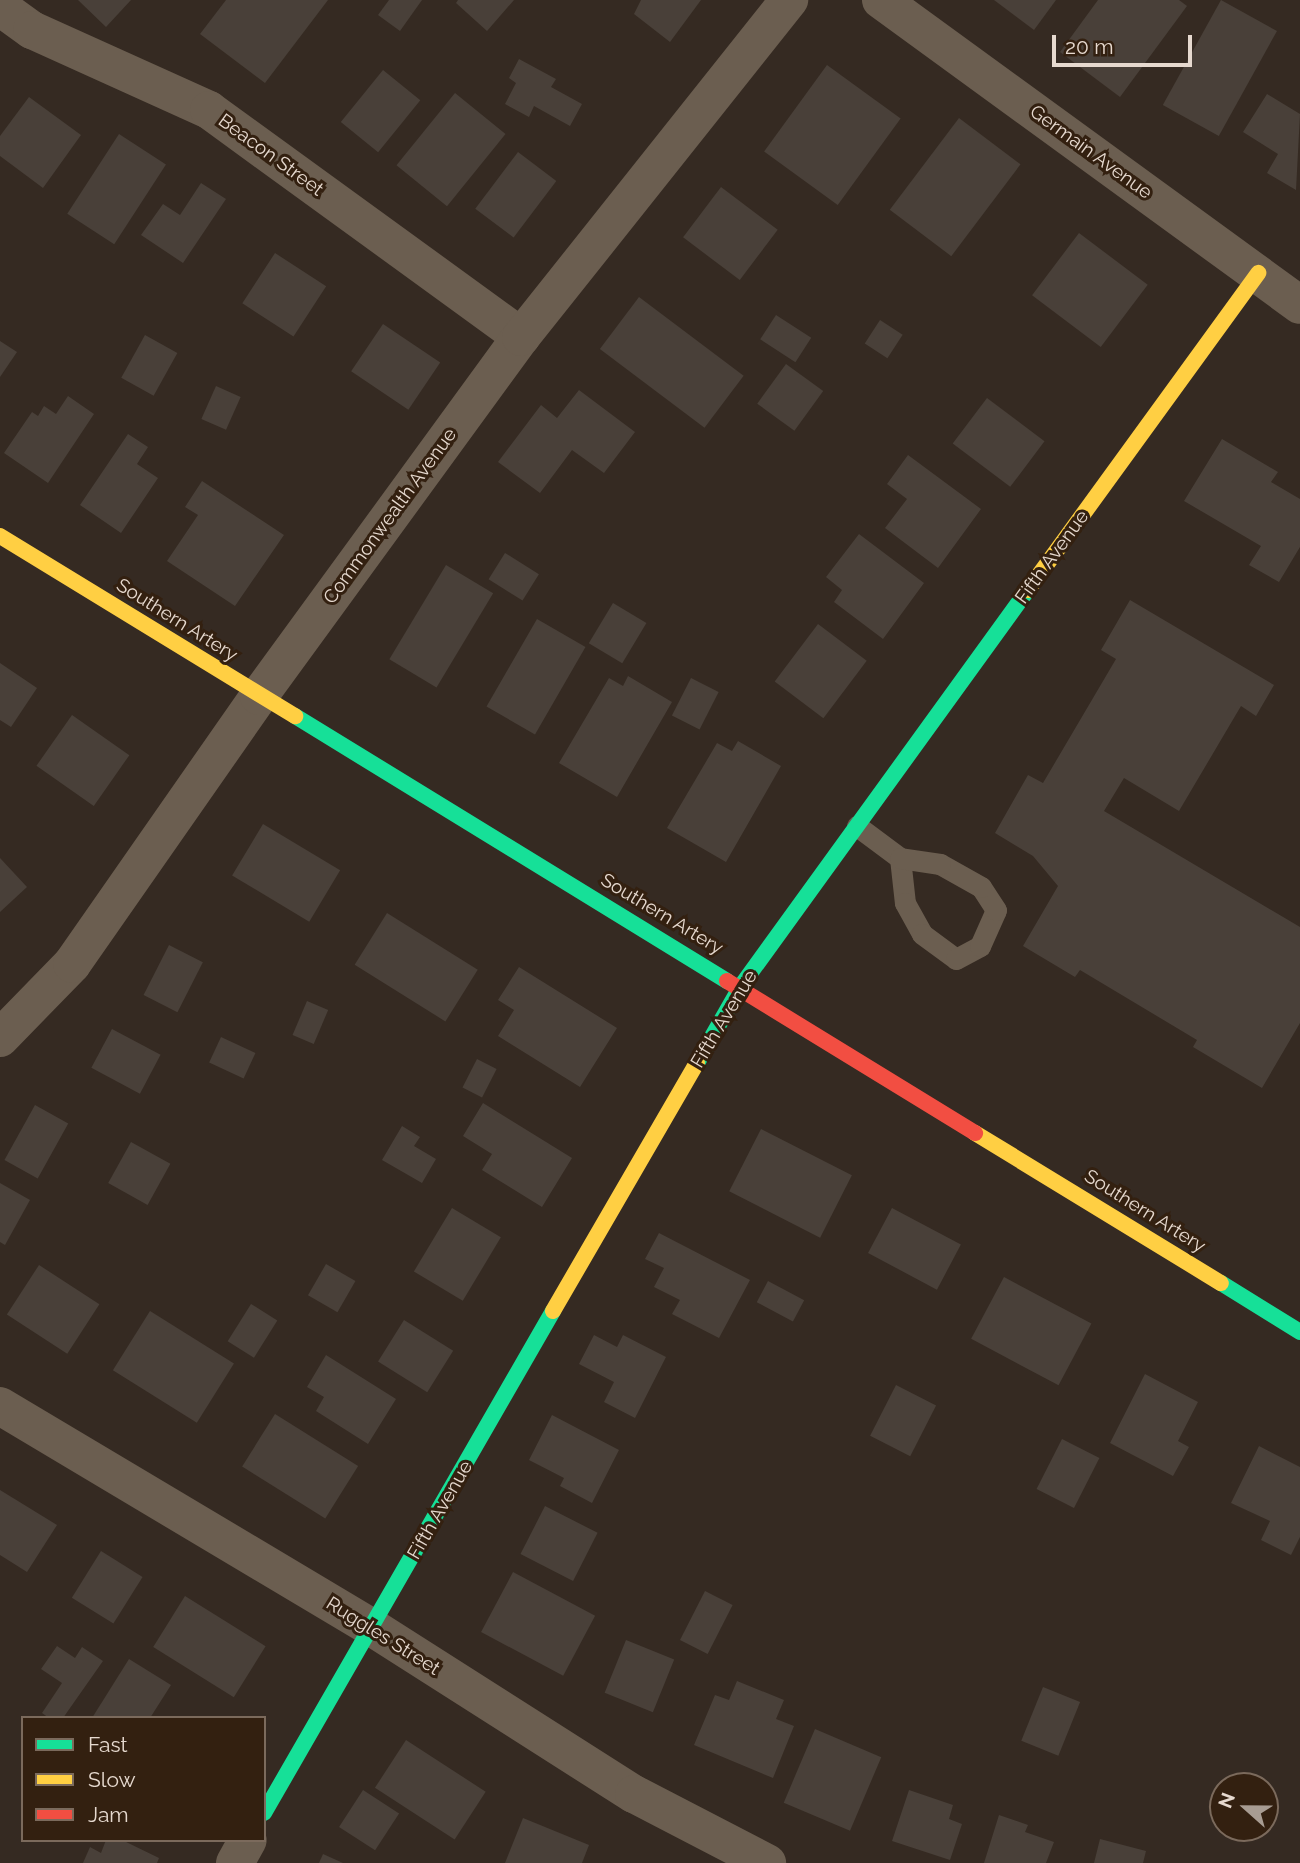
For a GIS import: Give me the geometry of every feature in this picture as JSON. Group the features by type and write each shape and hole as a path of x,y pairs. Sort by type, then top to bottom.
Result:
{"street":[{"name":"Commonwealth Avenue","path":"0,1038 72,964 259,695 521,337 789,0"},
{"name":"Germain Avenue","path":"881,0 1300,305"},
{"name":"Beacon Street","path":"0,8 32,30 209,110 521,337"},
{"name":"Fifth Avenue","path":"266,1810 741,986 1258,273"},
{"name":"Southern Artery","path":"0,536 741,986 1300,1332"},
{"name":"Ruggles Street","path":"0,1406 373,1628 634,1794 767,1863"},
{"path":"235,1863 247,1842"}],"lane":[{"path":"857,826 900,858 940,864 981,887 996,910 980,946 956,959 922,934 905,903 900,858"}],"building":[{"path":"78,0 131,0 106,27"},
{"path":"226,0 328,0 265,83 200,34"},
{"path":"389,0 422,0 400,31 378,15"},
{"path":"458,0 514,0 487,31 456,3"},
{"path":"641,0 701,0 670,42 634,14"},
{"path":"994,0 1056,0 1034,30"},
{"path":"1098,0 1179,0 1187,6 1120,97 1060,52"},
{"path":"1221,0 1277,31 1219,136 1163,105"},
{"path":"519,59 556,79 551,87 582,104 570,126 534,106 529,117 505,104 516,83 509,78"},
{"path":"827,65 901,118 838,205 764,152"},
{"path":"383,70 420,100 378,152 341,122"},
{"path":"455,93 506,134 447,206 396,165"},
{"path":"1267,94 1300,114 1296,190 1267,173 1278,154 1243,132"},
{"path":"29,97 81,135 43,188 0,156 0,136"},
{"path":"959,118 1020,164 951,256 890,210"},
{"path":"119,134 166,164 114,244 67,214"},
{"path":"518,152 556,181 514,238 475,209"},
{"path":"201,183 226,199 183,263 141,235 163,204 180,215"},
{"path":"721,187 778,230 740,280 683,237"},
{"path":"1079,233 1148,285 1101,347 1032,295"},
{"path":"275,253 326,286 293,337 242,303"},
{"path":"639,297 744,376 705,428 600,349"},
{"path":"776,315 811,338 795,362 760,339"},
{"path":"880,320 903,335 887,358 865,343"},
{"path":"383,324 440,363 408,410 351,371"},
{"path":"145,335 177,353 154,396 121,378"},
{"path":"0,341 17,352 0,377"},
{"path":"786,364 823,391 794,431 757,404"},
{"path":"216,386 241,397 226,430 201,419"},
{"path":"579,390 635,432 604,473 572,450 540,493 498,462 541,405 557,418"},
{"path":"68,396 94,414 48,483 4,453 32,412 38,416 44,406 56,414"},
{"path":"987,398 1045,441 1010,487 953,444"},
{"path":"128,434 148,447 137,464 158,478 121,533 80,505"},
{"path":"1222,439 1278,472 1271,482 1300,499 1300,547 1279,582 1249,565 1261,546 1184,501"},
{"path":"908,455 981,509 938,568 885,528 907,499 887,484"},
{"path":"202,481 284,535 235,606 167,561 198,515 185,507"},
{"path":"859,534 924,583 883,639 834,602 842,590 826,577"},
{"path":"505,553 539,574 522,600 489,579"},
{"path":"446,565 493,593 436,688 389,659"},
{"path":"1130,600 1274,685 1256,716 1241,706 1179,811 1124,778 1104,811 1300,927 1300,1023 1262,1088 1193,1047 1197,1040 1080,970 1075,977 1023,946 1058,886 1033,856 995,833 1028,775 1043,783 1116,659 1101,650"},
{"path":"613,603 646,623 622,663 589,643"},
{"path":"537,619 585,647 535,734 486,706"},
{"path":"818,624 867,661 823,718 775,682"},
{"path":"0,663 37,688 11,727 0,720"},
{"path":"628,676 672,702 617,797 559,763 609,678 623,686"},
{"path":"691,678 719,692 700,729 672,715"},
{"path":"72,715 129,755 94,806 36,766"},
{"path":"738,741 781,766 726,862 667,828 717,743 732,751"},
{"path":"263,824 340,870 309,922 232,875"},
{"path":"0,858 27,887 0,912"},
{"path":"387,913 478,970 445,1021 355,965"},
{"path":"169,945 203,962 177,1012 144,995"},
{"path":"519,967 617,1028 580,1087 498,1036 514,1010 498,1000"},
{"path":"307,1001 328,1010 314,1044 293,1035"},
{"path":"112,1029 161,1055 140,1094 91,1068"},
{"path":"221,1037 255,1053 244,1078 209,1062"},
{"path":"477,1059 497,1069 482,1097 462,1088"},
{"path":"483,1103 572,1158 542,1207 482,1170 492,1154 463,1136"},
{"path":"35,1105 68,1123 38,1179 4,1160"},
{"path":"402,1126 420,1137 414,1146 436,1159 422,1183 382,1160"},
{"path":"761,1129 852,1175 820,1238 729,1191"},
{"path":"131,1142 170,1164 148,1205 108,1183"},
{"path":"0,1183 30,1200 5,1245 0,1242"},
{"path":"452,1208 501,1237 463,1301 414,1271"},
{"path":"892,1208 961,1245 937,1290 868,1253"},
{"path":"659,1233 750,1280 719,1338 672,1314 680,1300 654,1287 664,1268 645,1259"},
{"path":"326,1264 355,1281 337,1312 308,1295"},
{"path":"39,1265 99,1304 67,1354 7,1314"},
{"path":"1004,1277 1091,1323 1059,1385 971,1339"},
{"path":"768,1281 804,1300 793,1321 757,1302"},
{"path":"251,1304 277,1320 254,1358 228,1341"},
{"path":"150,1311 234,1363 197,1423 113,1370"},
{"path":"404,1320 453,1351 427,1392 378,1362"},
{"path":"594,1335 617,1347 623,1335 666,1357 635,1418 604,1402 614,1382 579,1364"},
{"path":"326,1355 396,1399 368,1444 316,1411 324,1397 307,1387"},
{"path":"1145,1374 1198,1402 1178,1441 1189,1447 1173,1476 1110,1443"},
{"path":"896,1385 936,1405 910,1456 870,1436"},
{"path":"275,1414 358,1466 325,1519 242,1467"},
{"path":"552,1415 619,1450 592,1503 560,1486 564,1478 529,1460"},
{"path":"1062,1439 1099,1458 1074,1508 1037,1489"},
{"path":"1259,1446 1300,1467 1300,1537 1291,1555 1261,1540 1270,1521 1231,1503"},
{"path":"0,1490 57,1525 27,1572 0,1555"},
{"path":"545,1506 598,1533 573,1581 520,1554"},
{"path":"101,1551 143,1577 113,1624 72,1598"},
{"path":"513,1572 595,1616 563,1676 481,1632"},
{"path":"705,1591 733,1605 708,1654 680,1640"},
{"path":"185,1596 266,1646 234,1697 153,1647"},
{"path":"626,1640 674,1659 653,1712 605,1693"},
{"path":"57,1646 75,1658 82,1647 103,1661 64,1716 46,1716 42,1713 62,1683 41,1669"},
{"path":"129,1659 171,1685 151,1716 93,1716"},
{"path":"737,1681 784,1700 776,1719 794,1726 773,1778 694,1745 715,1695 729,1700"},
{"path":"1043,1687 1080,1702 1058,1756 1021,1741"},
{"path":"815,1729 881,1757 850,1831 784,1803"},
{"path":"406,1740 486,1792 455,1840 375,1788"},
{"path":"363,1790 399,1813 375,1850 339,1827"},
{"path":"909,1790 953,1805 949,1819 962,1824 950,1860 892,1841"},
{"path":"999,1815 1028,1825 1025,1832 1054,1842 1046,1863 984,1863"},
{"path":"523,1818 589,1845 582,1863 505,1863"},
{"path":"1100,1839 1146,1851 1143,1863 1094,1863"},
{"path":"105,1842 126,1842 159,1858 157,1863 83,1863 90,1847 101,1853"},
{"path":"323,1854 343,1863 319,1863"}],"traffic: fast":[{"path":"697,1063 741,986 1028,590"},
{"path":"295,716 727,981"},
{"path":"1221,1283 1300,1332"},
{"path":"266,1810 553,1311"}],"traffic: slow":[{"path":"1028,590 1258,273"},
{"path":"0,536 295,716"},
{"path":"553,1311 697,1063"},
{"path":"975,1133 1221,1283"}],"traffic: jam":[{"path":"727,981 975,1133"}]}
